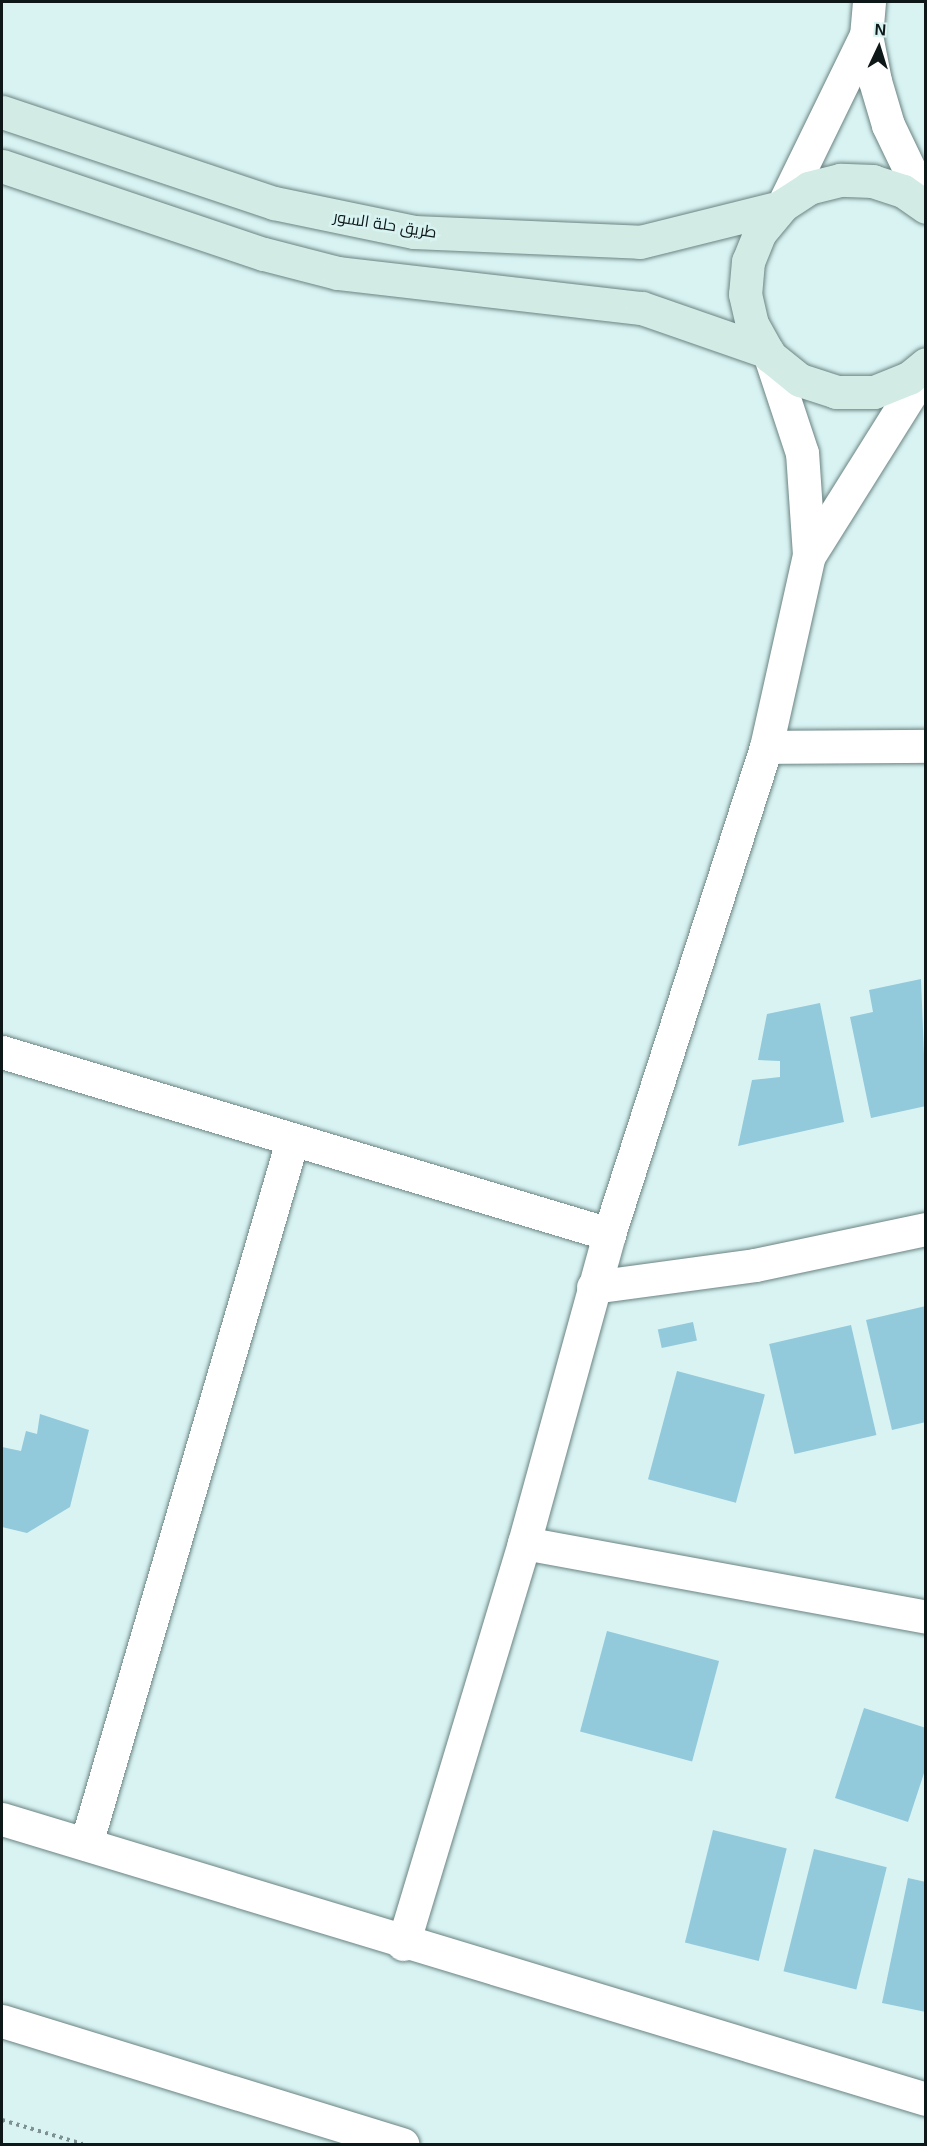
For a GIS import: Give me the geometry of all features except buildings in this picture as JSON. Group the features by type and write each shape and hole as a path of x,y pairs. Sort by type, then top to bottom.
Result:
{"main road":[{"name":"طريق حلة السور","path":"2,112 274,203 414,232 640,242 781,206"},
{"path":"2,166 264,254 338,273 642,308 769,354 800,380 836,392 874,392 909,378 926,364"},
{"path":"769,354 752,324 746,294 748,261 760,232 781,206 809,188 840,180 873,181 903,191 926,205"}],"street":[{"path":"869,2 867,35 888,125 926,205"},
{"path":"781,206 867,35"},
{"path":"404,1944 524,1544 609,1234 766,747 809,555 802,453 769,354"},
{"path":"809,555 926,369"},
{"path":"766,747 926,746"},
{"path":"2,1052 292,1141 609,1234"},
{"path":"86,1844 292,1141"},
{"path":"594,1287 744,1267 926,1229"},
{"path":"524,1544 926,1617"},
{"path":"2,1819 404,1944 926,2099"},
{"path":"2,2021 403,2145"}],"path":[{"path":"2,2120 83,2145"}]}
